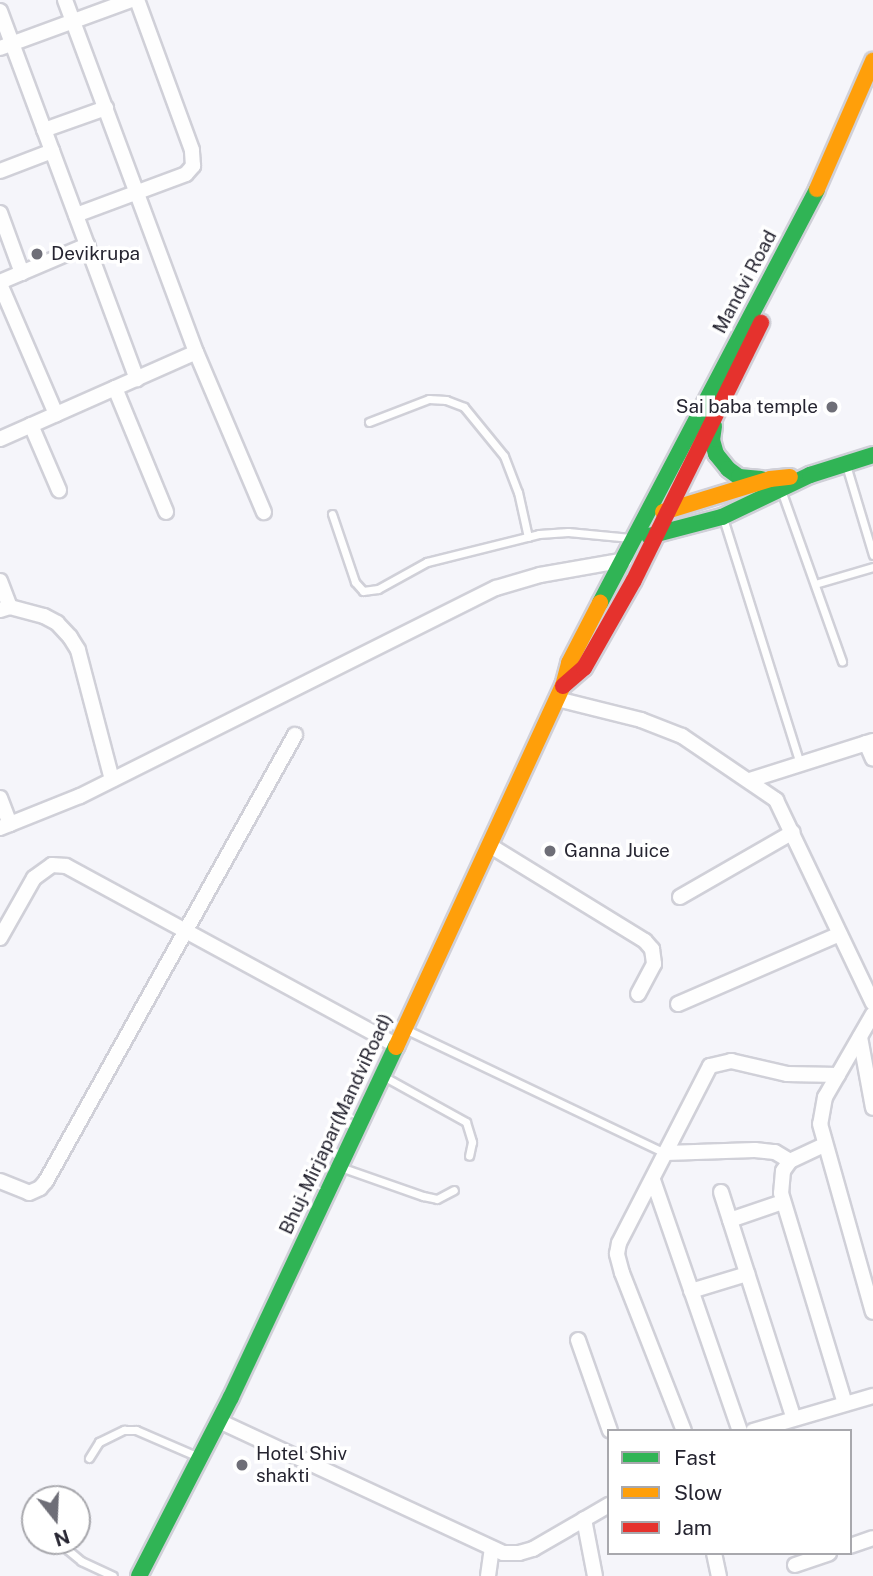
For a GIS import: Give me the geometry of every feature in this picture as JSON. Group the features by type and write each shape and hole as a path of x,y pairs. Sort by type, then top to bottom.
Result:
{"main road":[{"name":"Mandvi Road","path":"645,517 813,198 873,61"},
{"name":"Bhuj-Mirjapar(MandviRoad)","path":"560,692 584,668 671,510 751,347 813,198"},
{"path":"715,420 714,447 728,469 739,477 775,484"},
{"path":"645,517 810,475 873,455"},
{"path":"635,538 658,535 722,517 775,484"},
{"name":"Bhuj-Mirjapar(MandviRoad)","path":"139,1576 219,1421 405,1029 560,692 569,663 625,560 645,517"}],"street":[{"path":"65,0 196,352 264,512"},
{"path":"6,46 131,0"},
{"path":"76,215 186,174 193,166 193,158 137,0"},
{"path":"0,11 6,46 44,130 137,379"},
{"path":"44,130 106,108"},
{"path":"0,171 52,151"},
{"path":"0,213 22,272"},
{"path":"57,414 0,283 87,245"},
{"path":"1,437 196,352"},
{"path":"115,388 166,512"},
{"path":"31,425 59,490"},
{"path":"0,798 5,826 112,780 496,588 540,575 625,560"},
{"path":"0,581 5,609 57,623 78,650 112,780"},
{"path":"560,692 682,736 776,800 873,1003"},
{"path":"0,1181 29,1193 40,1188 46,1181 295,735"},
{"path":"750,780 869,742 873,759"},
{"path":"680,897 793,832"},
{"path":"489,845 645,941 652,949 654,964 638,994"},
{"path":"0,938 34,878 52,865 66,866 397,1045"},
{"path":"678,1004 840,934"},
{"path":"873,1014 821,1110 820,1124 824,1146 873,1312"},
{"path":"860,1037 873,1108"},
{"path":"683,1429 617,1254 619,1243 710,1066 730,1061 787,1074 838,1075"},
{"path":"824,1146 790,1161 783,1171 783,1202 845,1404"},
{"path":"666,1153 755,1150 775,1152 790,1161"},
{"path":"653,1180 739,1429"},
{"path":"721,1192 794,1419"},
{"path":"730,1220 783,1202"},
{"path":"691,1291 747,1274"},
{"path":"578,1340 609,1429"},
{"path":"760,1429 873,1396"},
{"path":"219,1421 503,1553 519,1553 533,1549 607,1506"},
{"path":"584,1519 596,1576"},
{"path":"852,1545 873,1538"},
{"path":"488,1576 492,1548"},
{"path":"714,1555 719,1576"},
{"path":"795,1565 823,1555"}],"lane":[{"path":"369,422 429,399 446,400 464,407 505,456 513,473 528,537"},
{"path":"846,464 873,555"},
{"path":"775,484 842,661"},
{"path":"332,514 355,582 363,591 378,589 427,562 528,537 568,532 635,538"},
{"path":"722,517 800,764"},
{"path":"815,584 873,568"},
{"path":"405,1029 666,1153"},
{"path":"383,1075 466,1122 472,1142 469,1156"},
{"path":"340,1167 437,1199 454,1190"},
{"path":"89,1458 99,1443 111,1434 136,1430 200,1458"},
{"path":"74,1555 113,1576"}],"traffic: fast":[{"path":"600,603 817,189"},
{"path":"714,426 712,440 716,454 728,469 739,477 761,479"},
{"path":"649,536 722,517 810,475 873,455"},
{"path":"139,1576 231,1397 396,1047"}],"traffic: slow":[{"path":"817,189 873,61"},
{"path":"663,512 770,479 790,477"},
{"path":"396,1047 563,686 569,663 600,603"}],"traffic: jam":[{"path":"563,686 584,668 634,580 761,323"}],"place":[{"name":"Devikrupa","path":"37,254"},
{"name":"Sai baba temple","path":"832,407"},
{"name":"Ganna Juice","path":"550,851"},
{"name":"Hotel Shiv shakti","path":"242,1465"}]}
